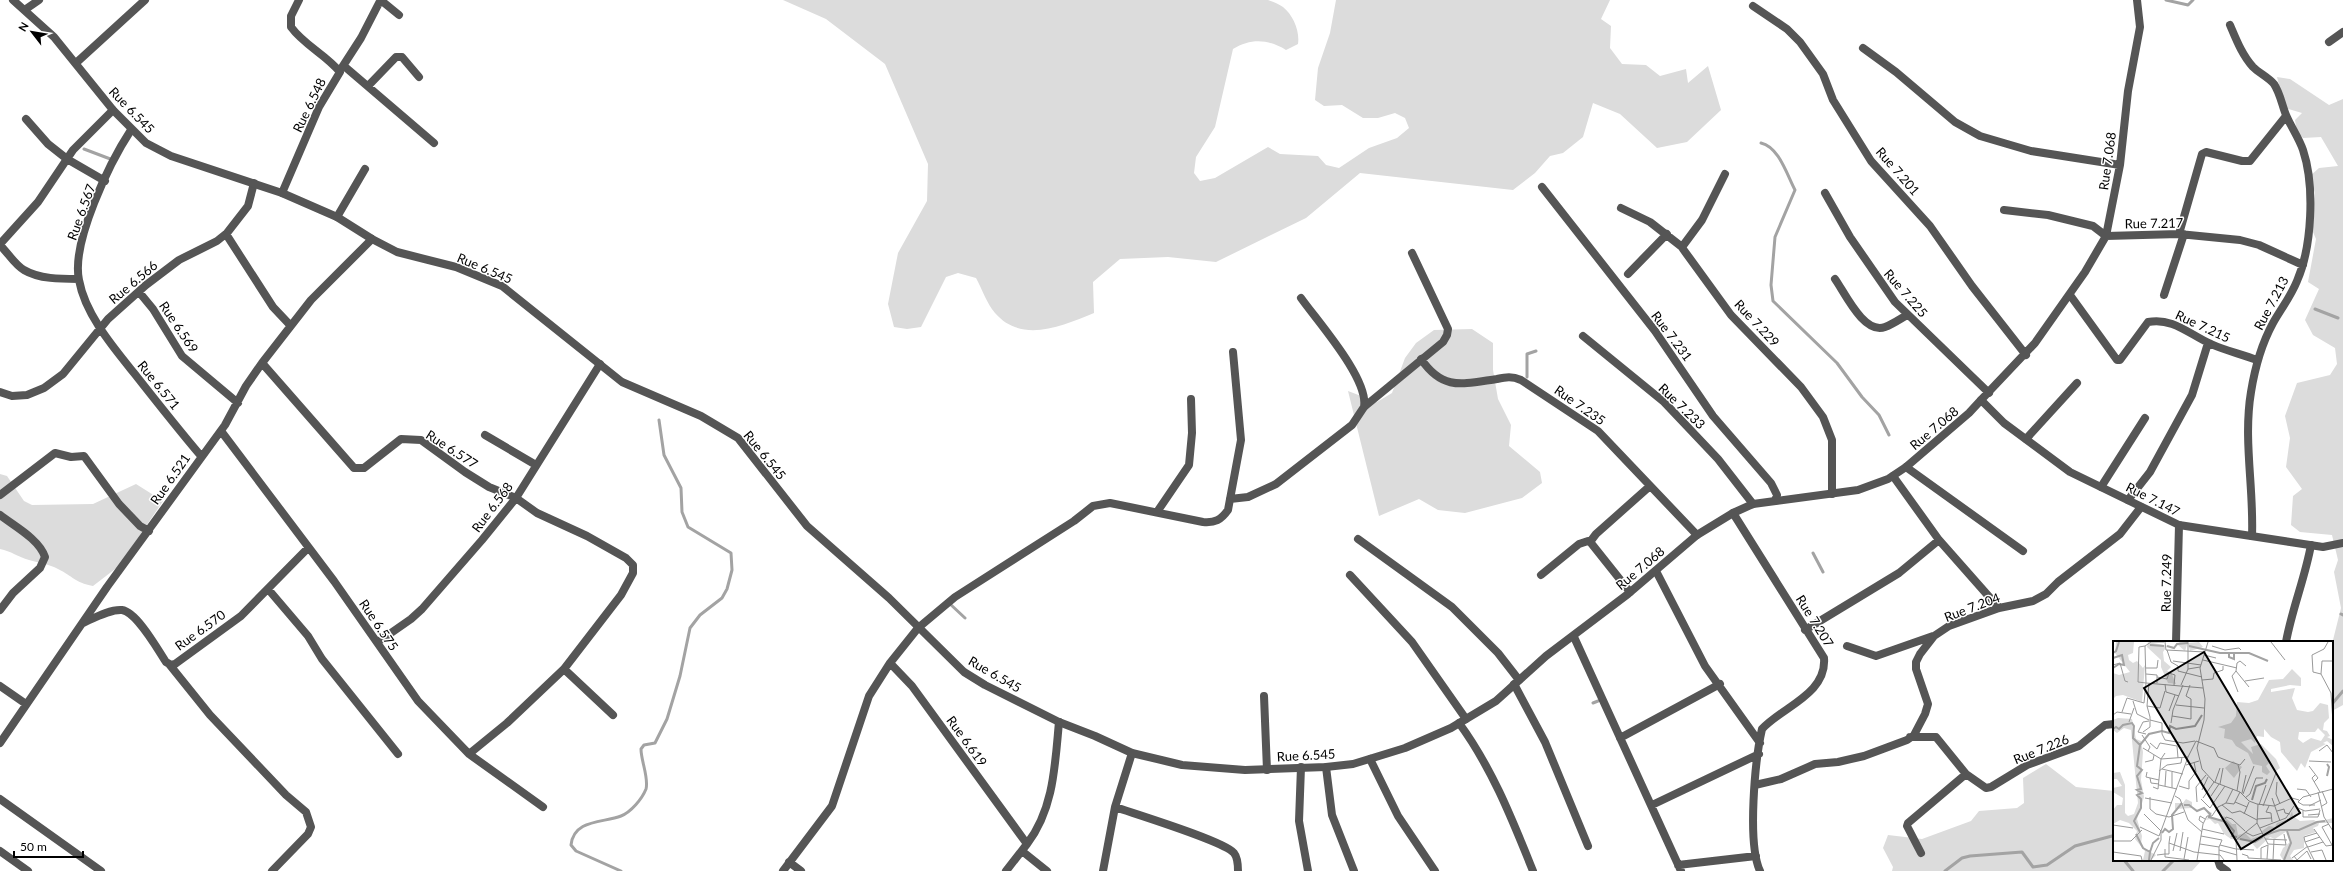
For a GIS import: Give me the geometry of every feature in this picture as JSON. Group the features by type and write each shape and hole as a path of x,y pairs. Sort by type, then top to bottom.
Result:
{"street":[{"name":"Rue 6.545","path":"13,0 26,9 54,37 113,110 131,130 146,143 171,156 282,193 336,218 397,252 456,267 502,286 622,382 701,416 738,438 807,526 889,598 964,672 985,685 1059,722 1132,753 1182,765 1267,770 1301,767 1326,767 1370,759 1405,748 1463,721 1496,701 1516,682"},
{"path":"26,9 39,0"},
{"path":"76,63 145,0"},
{"name":"Rue 6.548","path":"282,193 292,173 319,107 342,69 310,47 291,27 291,16 299,0"},
{"name":"Rue 7.068","path":"1516,682 1546,656 1574,637 1656,571 1697,535 1733,513 1754,504 1858,490 1893,476 1906,467 1969,413 2026,355 2070,295 2106,236 2120,165 2128,91 2140,27 2137,0"},
{"path":"399,15 383,2 379,3 342,69 368,86 434,143"},
{"name":"Rue 7.201","path":"1753,6 1787,29 1800,42 1823,74 1833,100 1871,161 1930,226 1972,286 2026,355"},
{"name":"Rue 7.213","path":"2230,25 2246,56 2254,67 2275,86 2286,116 2304,151 2310,186 2308,232 2303,265 2297,282 2273,324 2257,360 2248,417 2250,480 2253,504 2252,536"},
{"path":"2329,42 2343,32"},
{"path":"1863,48 1896,72 1955,122 1980,136 2031,151 2120,165"},
{"path":"368,86 396,57 402,57 419,77"},
{"path":"78,279 62,280 29,272 17,264 0,244 38,202 66,159 113,110"},
{"path":"2164,295 2202,154 2206,152 2242,161 2250,161 2286,116"},
{"path":"26,119 48,144 66,159 105,182"},
{"name":"Rue 6.567","path":"100,328 84,297 78,279 82,241 105,182 122,145 131,130"},
{"path":"336,218 365,169"},
{"path":"1682,247 1702,220 1725,174"},
{"name":"Rue 6.566","path":"0,392 12,396 20,396 44,388 63,374 100,328 138,292 163,271 217,241 237,223 248,206 254,183"},
{"name":"Rue 7.231","path":"1542,188 1655,331 1713,416 1772,483 1777,495 1775,501"},
{"name":"Rue 7.225","path":"1825,193 1835,214 1881,285 1907,315 1989,393"},
{"name":"Rue 7.229","path":"1621,208 1650,222 1682,247 1731,315 1801,387 1823,417 1832,440 1832,494"},
{"name":"Rue 7.217","path":"2004,210 2048,215 2093,226 2106,236 2181,234 2214,236 2246,242 2303,265"},
{"path":"226,234 273,307 290,326"},
{"path":"1628,274 1667,234"},
{"name":"Rue 6.521","path":"0,743 201,456 221,431 238,403 246,386 262,363 290,326 319,292 372,239"},
{"path":"1230,499 1248,497 1276,484 1352,425 1364,407 1443,342 1448,332 1412,253"},
{"path":"1835,279 1861,319 1873,327 1884,328 1907,315"},
{"name":"Rue 6.569","path":"138,292 153,309 173,344 182,356 238,403"},
{"name":"Rue 7.215","path":"2070,295 2117,360 2124,355 2148,322 2158,320 2173,324 2208,343 2257,360"},
{"path":"1301,298 1354,372 1364,393 1364,407"},
{"name":"Rue 6.571","path":"100,328 115,352 201,456"},
{"name":"Rue 7.233","path":"1583,336 1664,402 1718,459 1754,504"},
{"path":"2128,500 2150,472 2192,395 2208,343"},
{"path":"783,871 832,806 869,696 890,663 918,628 955,597 1074,521 1093,506 1110,504 1212,522 1224,517 1228,510 1241,440 1233,352"},
{"name":"Rue 7.235","path":"1421,359 1433,375 1446,382 1470,383 1512,377 1521,380 1598,431 1697,535"},
{"name":"Rue 6.577","path":"262,363 354,468 364,468 401,439 422,440 465,472 489,487 516,498 538,513 587,536 626,558 633,565 633,573 618,599 564,670"},
{"name":"Rue 6.568","path":"378,642 412,619 422,609 516,498 600,364"},
{"path":"2026,439 2077,383"},
{"path":"1157,512 1189,465 1192,433 1191,399"},
{"name":"Rue 7.147","path":"1981,400 2004,423 2070,472 2179,526 2323,547 2343,543"},
{"path":"2101,487 2145,418"},
{"name":"Rue 6.575","path":"221,431 378,642 418,701 469,754 543,806"},
{"path":"485,435 536,465"},
{"path":"0,495 55,453 71,457 84,456 119,504 140,526 149,531"},
{"path":"1906,467 2023,551"},
{"path":"1893,476 1939,540 1999,608"},
{"path":"1541,574 1579,544 1590,542 1601,529 1650,486"},
{"name":"Rue 7.204","path":"1756,785 1781,779 1815,764 1838,762 1864,756 1910,737 1922,723 1928,704 1916,670 1916,662 1920,654 1934,636 1949,626 1999,608 2033,601 2046,594 2058,582 2120,534 2141,507"},
{"name":"Rue 7.207","path":"1733,513 1805,630 1824,658 1823,672 1810,693 1762,729 1752,827 1756,856 1760,871"},
{"path":"0,515 29,538 43,552 45,557 40,568 13,593 0,610"},
{"name":"Rue 7.249","path":"2176,641 2179,526"},
{"path":"1358,539 1452,607 1498,653 1516,682 1545,742 1588,846"},
{"path":"1805,630 1899,573 1939,540"},
{"path":"1590,542 1630,592"},
{"path":"2286,641 2294,606 2305,577 2311,545"},
{"name":"Rue 6.570","path":"82,624 113,612 122,610 129,613 136,619 169,664 175,664 241,616 308,548"},
{"path":"1656,571 1705,666 1720,684 1760,743"},
{"path":"1350,575 1412,642 1463,721 1495,782 1533,871"},
{"path":"268,590 308,636 322,659 398,754"},
{"path":"1847,646 1876,656 1934,636"},
{"path":"1574,637 1680,868 1756,856"},
{"name":"Rue 6.619","path":"890,663 912,686 1027,844"},
{"path":"169,664 210,715 276,785 308,815 311,827 308,834 272,871"},
{"path":"469,754 507,723 564,670 613,715"},
{"path":"1620,738 1720,684"},
{"path":"0,686 26,704"},
{"path":"1264,696 1267,770"},
{"path":"1006,871 1035,834 1045,810 1053,781 1059,722"},
{"name":"Rue 7.226","path":"1910,737 1936,737 1966,774 1986,788 1991,787 2027,765 2079,746 2106,725 2113,724"},
{"path":"1103,871 1115,807 1132,753"},
{"path":"1652,805 1759,754"},
{"path":"1370,759 1398,816 1435,871"},
{"path":"1301,767 1299,821 1308,871"},
{"path":"1326,767 1332,815 1354,871"},
{"path":"1921,853 1907,826 1908,823 1966,774"},
{"path":"0,799 101,871"},
{"path":"1115,807 1198,836 1230,850 1237,857 1238,871"},
{"path":"0,851 28,871"},
{"path":"1022,851 1047,871"},
{"path":"2218,861 2220,866 2227,871"},
{"path":"789,862 801,871"}],"shaded area":[{"path":"783,0 1268,0 1276,3 1287,10 1293,19 1298,34 1298,44 1286,50 1279,46 1260,41 1246,43 1233,49 1215,127 1196,157 1194,173 1200,181 1215,178 1268,147 1280,154 1318,156 1326,165 1339,168 1369,148 1397,138 1409,128 1405,118 1395,113 1378,118 1363,118 1342,105 1324,106 1315,100 1318,68 1330,33 1336,0 1610,0 1601,19 1611,26 1610,48 1622,64 1646,65 1660,76 1686,69 1688,83 1708,66 1721,110 1687,142 1657,148 1620,114 1593,103 1583,137 1563,153 1550,156 1535,173 1513,190 1360,173 1306,218 1216,262 1168,257 1120,259 1093,282 1094,313 1069,323 1043,330 1017,328 1006,322 992,309 976,278 958,273 946,277 921,327 907,329 894,327 888,304 898,253 927,201 928,164 885,64 826,19"},
{"path":"2277,77 2290,79 2329,105 2343,99 2343,705 2333,710 2333,641 2341,608 2334,572 2338,560 2332,535 2300,532 2291,525 2293,496 2302,489 2286,467 2290,438 2285,416 2297,383 2330,375 2337,364 2335,348 2313,335 2305,320 2319,289 2308,282 2316,239 2310,225 2315,193 2310,176 2319,168 2338,166 2321,137 2303,138 2297,132 2295,120 2302,113 2285,108"},
{"path":"1472,329 1493,343 1493,370 1498,399 1511,425 1509,446 1540,472 1542,483 1522,498 1465,513 1438,510 1419,499 1379,516 1348,391 1377,402 1392,393 1405,358 1416,343 1434,330"},
{"path":"0,474 7,476 24,501 32,505 93,504 136,484 163,501 119,566 93,586 78,581 51,566 25,559 0,549"},
{"path":"2046,764 2076,787 2113,791 2113,861 2201,861 2192,871 1892,871 1893,867 1883,848 1888,835 1922,839 1971,821 1979,811 2017,808 2024,803 2023,778"}],"waterway":[{"path":"2166,0 2188,5 2193,0"},
{"path":"1761,143 1773,150 1778,156 1795,190 1775,237 1771,285 1773,301 1837,363 1862,397 1879,415 1889,435"},
{"path":"84,149 113,160"},
{"path":"2315,309 2338,318"},
{"path":"1527,377 1527,354 1536,351"},
{"path":"621,871 576,851 571,845 573,837 583,826 625,814 636,805 642,797 647,785 641,749 644,745 655,743 667,719 680,676 690,628 700,615 722,598 727,589 732,570 731,553 688,527 682,512 681,488 664,455 659,420"},
{"path":"1813,553 1823,572"},
{"path":"949,603 965,618"},
{"path":"2333,703 2343,691"},
{"path":"1593,703 1598,701"},
{"path":"1945,871 1962,858 1970,856 2022,852 2033,867 2047,865 2075,846 2112,836 2113,837"},
{"path":"2125,861 2133,871"},
{"path":"2163,871 2173,861"}]}
